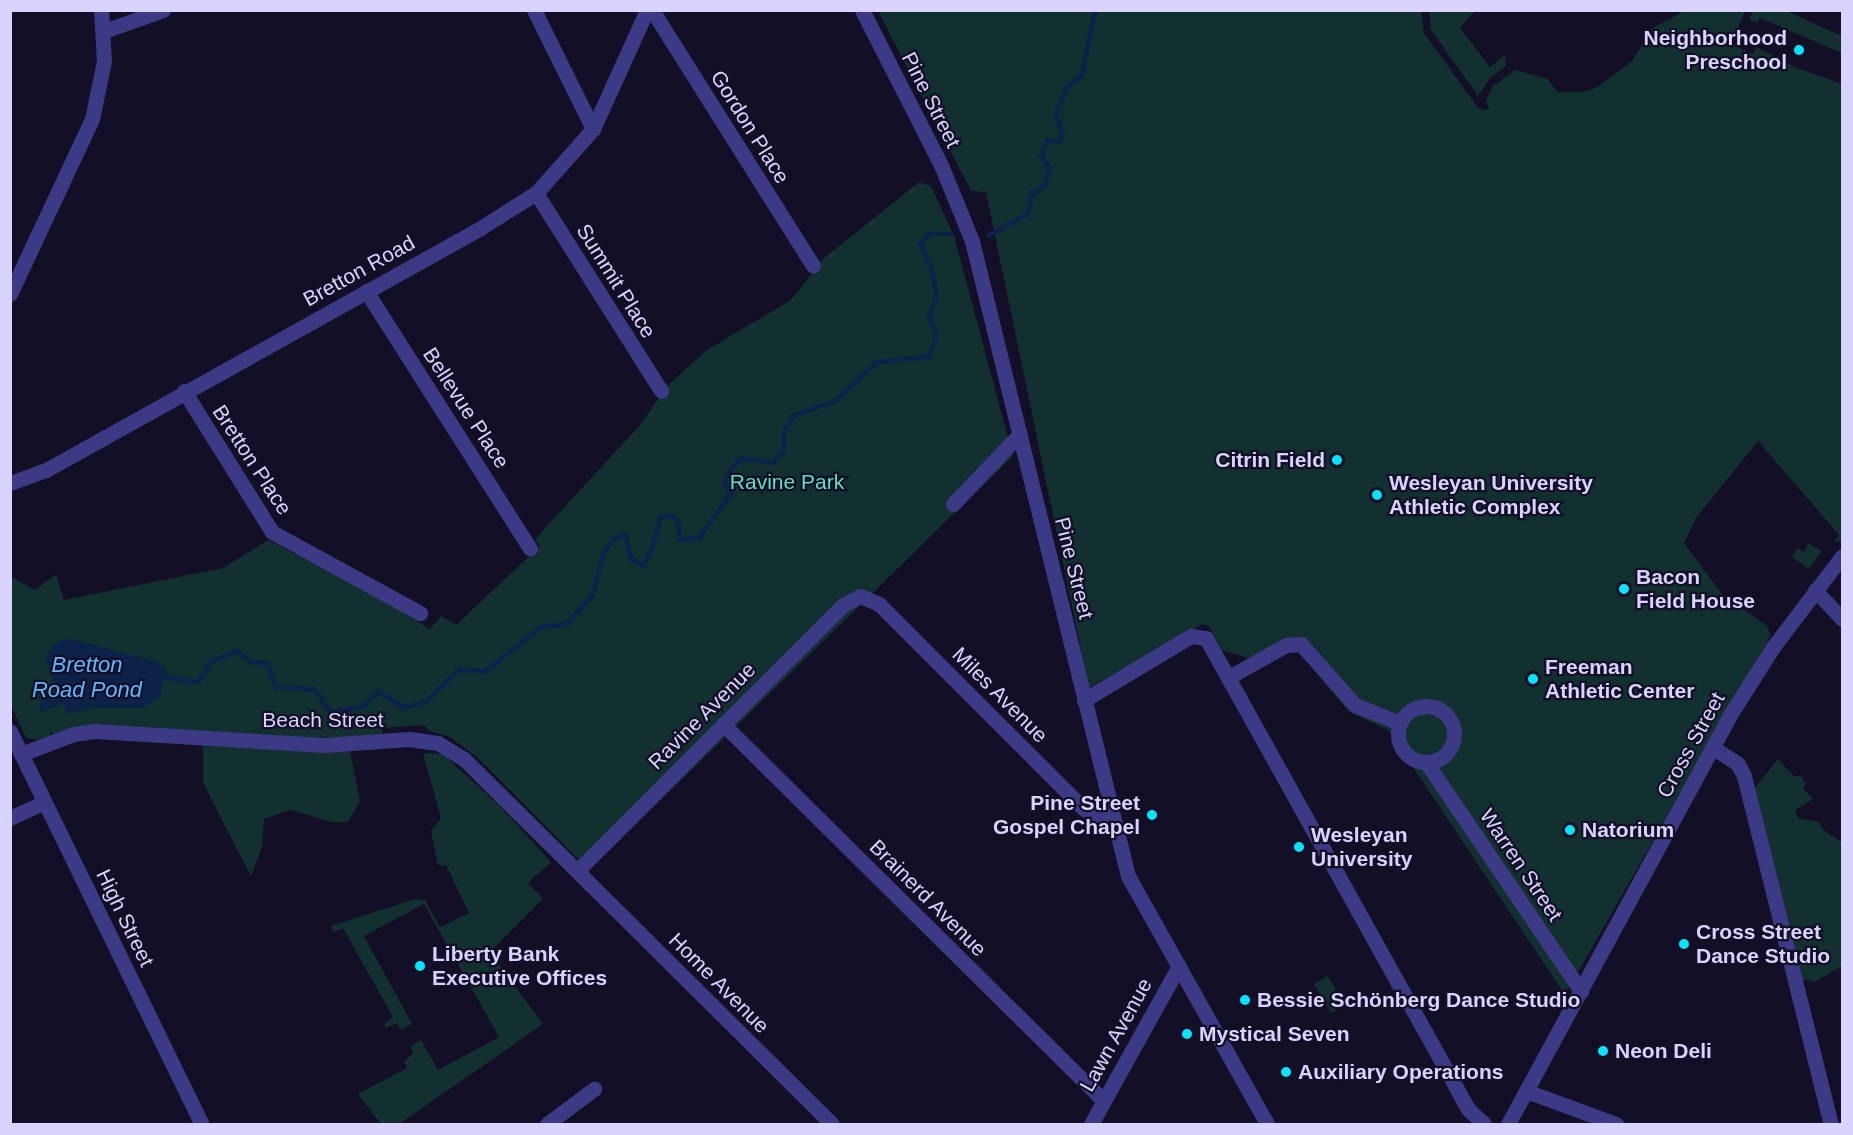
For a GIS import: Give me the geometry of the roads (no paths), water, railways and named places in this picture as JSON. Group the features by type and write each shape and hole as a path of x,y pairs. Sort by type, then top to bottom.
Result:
{"street":[{"path":"10,294 92,119 103,70 104,31 101,10"},
{"path":"104,31 163,10"},
{"path":"534,10 593,129"},
{"name":"Bretton Road","path":"10,483 46,470 184,391 483,227 536,193 593,129 647,10"},
{"name":"Gordon Place","path":"652,10 813,266"},
{"name":"Pine Street","path":"862,10 960,207 984,284 1128,876 1267,1125"},
{"name":"Summit Place","path":"536,193 661,391"},
{"name":"Bellevue Place","path":"366,291 530,548"},
{"name":"Bretton Place","path":"184,391 272,532 420,613"},
{"path":"953,504 1020,434"},
{"name":"Cross Street","path":"1508,1125 1712,747 1773,647 1842,555"},
{"path":"1815,590 1842,619"},
{"name":"Ravine Avenue","path":"577,871 843,605 860,596"},
{"name":"Miles Avenue","path":"860,596 879,604 1083,808 1093,814 1112,816"},
{"path":"1084,700 1197,635 1208,641 1468,1109 1484,1125"},
{"path":"1229,677 1286,645 1301,644 1355,705 1400,723 1418,707 1434,707 1448,716 1454,730 1452,746 1441,758 1426,762"},
{"name":"Warren Street","path":"1400,723 1398,736 1403,749 1413,758 1426,762 1581,991"},
{"name":"Brainerd Avenue","path":"723,724 1104,1101"},
{"name":"High Street","path":"10,731 202,1125"},
{"name":"Beach Street","path":"21,754 74,734 95,731 324,745 424,739 438,743 464,759 577,871"},
{"path":"1712,747 1738,764 1744,776 1831,1125"},
{"path":"10,818 45,802"},
{"name":"Home Avenue","path":"577,871 832,1125"},
{"name":"Lawn Avenue","path":"1091,1125 1179,966"},
{"path":"547,1125 594,1089"},
{"path":"1526,1091 1616,1125"}],"water":[{"name":"Bretton Road Pond","path":"67,638 158,662 166,669 160,697 142,708 95,708 67,713 63,704 40,712 41,698 53,700 59,696 45,658 53,645"}],"waterway":[{"path":"988,235 1027,214 1032,193 1044,186 1049,168 1041,156 1047,140 1059,141 1062,134 1055,114 1067,86 1081,75 1095,10"},
{"path":"161,676 198,682 211,661 236,651 251,661 268,664 276,687 314,689 331,712 363,706 378,691 404,707 426,701 459,669 485,671 540,627 566,624 592,595 603,553 612,540 625,534 631,558 642,565 651,550 660,516 671,515 678,522 680,539 699,537 730,494 724,482 730,470 740,458 773,462 783,451 784,431 792,416 836,400 876,362 929,356 936,334 929,317 936,295 931,267 920,244 929,234 951,234"}],"place":[{"name":"Neighborhood Preschool","path":"1799,50"},
{"name":"Citrin Field","path":"1337,460"},
{"name":"Wesleyan University Athletic Complex","path":"1377,495"},
{"name":"Bacon Field House","path":"1624,589"},
{"name":"Freeman Athletic Center","path":"1533,679"},
{"name":"Pine Street Gospel Chapel","path":"1152,815"},
{"name":"Natorium","path":"1570,830"},
{"name":"Wesleyan University","path":"1299,847"},
{"name":"Cross Street Dance Studio","path":"1684,944"},
{"name":"Liberty Bank Executive Offices","path":"420,966"},
{"name":"Bessie Schönberg Dance Studio","path":"1245,1000"},
{"name":"Mystical Seven","path":"1187,1034"},
{"name":"Neon Deli","path":"1603,1051"},
{"name":"Auxiliary Operations","path":"1286,1072"}],"park label":[{"name":"Ravine Park","path":"787,482"}]}
